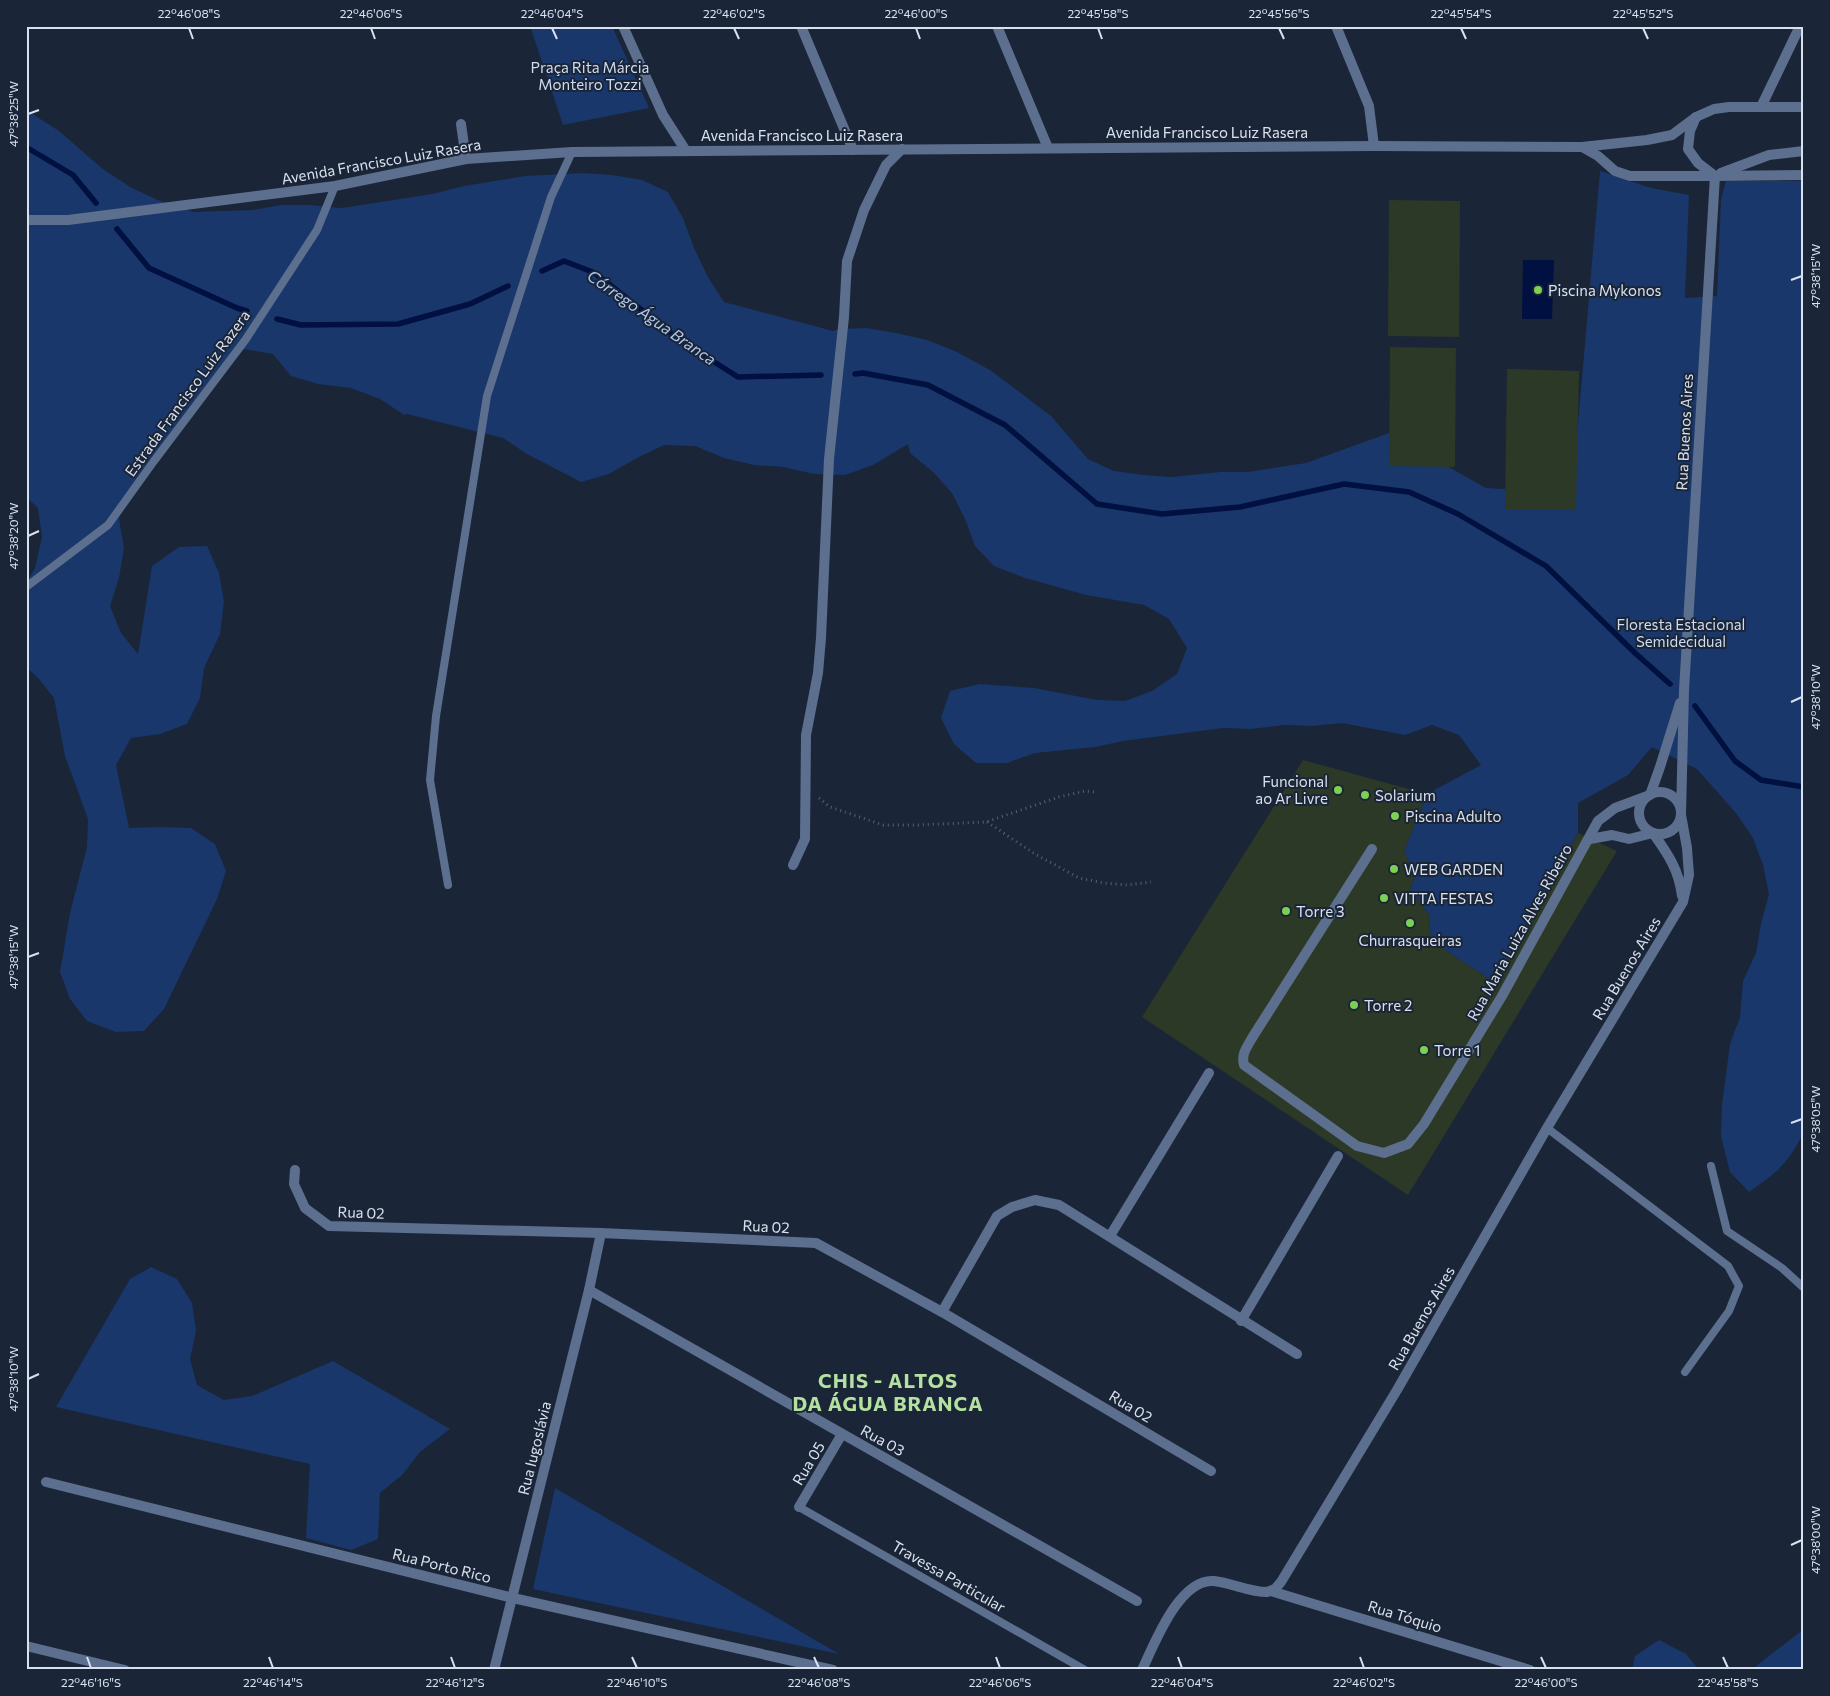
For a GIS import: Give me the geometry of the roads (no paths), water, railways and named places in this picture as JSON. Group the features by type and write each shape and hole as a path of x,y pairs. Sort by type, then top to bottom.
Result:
{"street":[{"path":"623,26 663,115 686,151"},
{"path":"801,26 853,150"},
{"path":"997,26 1048,148"},
{"path":"1336,26 1369,106 1374,146"},
{"path":"1762,107 1800,26"},
{"name":"Avenida Francisco Luiz Rasera","path":"26,220 68,220 335,186 466,159 572,152 1582,146 1647,140 1672,135 1696,117 1714,109 1729,107 1804,107"},
{"path":"1696,117 1690,131 1688,149 1698,163 1715,176"},
{"path":"461,124 466,159"},
{"path":"1582,146 1598,156 1614,171 1630,176 1804,175"},
{"path":"794,865 805,839 806,735 818,672 821,638 829,460 844,317 847,261 864,210 886,164 902,150"},
{"path":"1715,176 1751,161 1769,156 1804,151"},
{"name":"Rua Buenos Aires","path":"1681,815 1684,690 1715,176"},
{"name":"Rua Buenos Aires","path":"1683,902 1681,885 1674,864 1654,834 1642,825 1638,812 1644,799 1650,795 1684,690"},
{"name":"Rua Buenos Aires","path":"1271,1591 1281,1582 1397,1390 1548,1128 1683,902 1689,874 1687,848 1678,802 1669,794 1656,792 1616,808 1598,821 1590,838"},
{"path":"1590,838 1612,835 1629,839 1672,831 1676,827 1681,815"},
{"name":"Rua Maria Luiza Alves Ribeiro","path":"1372,848 1243,1053 1242,1059 1244,1065 1357,1146 1384,1153 1408,1144 1424,1124 1502,996 1574,862 1590,838"},
{"path":"1110,1236 1208,1073"},
{"path":"1242,1321 1338,1156"},
{"name":"Rua 02","path":"295,1170 294,1184 305,1208 329,1226 601,1233 816,1243 942,1312 1211,1471"},
{"path":"942,1312 997,1216 1012,1206 1034,1200 1059,1205 1296,1354"},
{"name":"Rua Iugoslávia","path":"494,1670 589,1290 601,1233"},
{"name":"Rua 03","path":"589,1290 1137,1601"},
{"name":"Rua 05","path":"799,1506 842,1434"},
{"name":"Rua Porto Rico","path":"46,1482 513,1598 833,1670"},
{"path":"1142,1670 1169,1614 1177,1602 1198,1585 1212,1581 1262,1592 1271,1591"},
{"name":"Rua Tóquio","path":"1271,1591 1530,1670"},
{"path":"26,1646 125,1670"}],"lane":[{"path":"448,885 430,780 436,716 485,405 551,197 572,152"},
{"name":"Estrada Francisco Luiz Razera","path":"26,586 108,525 246,340 317,230 335,186"},
{"path":"1548,1128 1728,1266 1739,1286 1729,1311 1685,1372"},
{"path":"1711,1166 1727,1231 1782,1268 1804,1288"},
{"name":"Travessa Particular","path":"799,1506 1085,1670"}],"waterway":[{"name":"Córrego Água Branca","path":"26,147 73,175 96,203"},
{"name":"Córrego Água Branca","path":"117,229 149,268 247,311"},
{"name":"Córrego Água Branca","path":"542,271 564,261 595,273 678,339 738,377 821,375"},
{"name":"Córrego Água Branca","path":"277,319 301,325 398,324 470,304 508,286"},
{"name":"Córrego Água Branca","path":"855,374 863,373 928,385 1005,425 1097,504 1162,514 1240,507 1344,484 1409,492 1458,514 1546,566 1635,653 1670,684"},
{"name":"Córrego Água Branca","path":"1695,706 1735,761 1761,780 1804,787"}],"place":[{"name":"Piscina Mykonos","path":"1538,290"},
{"name":"Funcional ao Ar Livre","path":"1338,790"},
{"name":"Solarium","path":"1365,795"},
{"name":"Piscina Adulto","path":"1395,816"},
{"name":"WEB GARDEN","path":"1394,869"},
{"name":"VITTA FESTAS","path":"1384,898"},
{"name":"Torre 3","path":"1286,911"},
{"name":"Churrasqueiras","path":"1410,923"},
{"name":"Torre 2","path":"1354,1005"},
{"name":"Torre 1","path":"1424,1050"}],"district":[{"name":"CHIS - ALTOS DA ÁGUA BRANCA","path":"888,1392"}],"park label":[{"name":"Praça Rita Márcia Monteiro Tozzi","path":"590,76"},
{"name":"Floresta Estacional Semidecidual","path":"1681,632"}]}
